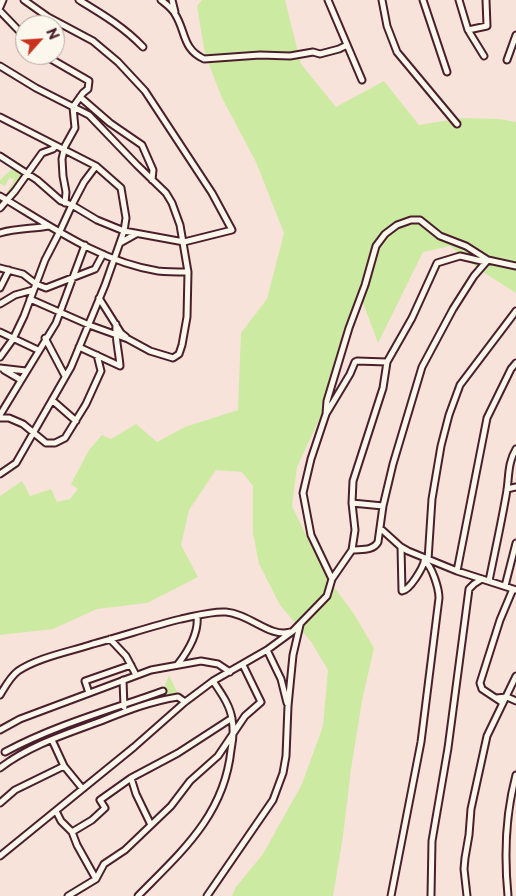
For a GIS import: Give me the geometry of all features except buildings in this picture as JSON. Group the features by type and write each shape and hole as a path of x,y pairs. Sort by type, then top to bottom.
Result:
{"street":[{"path":"0,7 3,0"},
{"path":"0,156 38,180 65,204 72,205 97,220 124,231 184,242 232,230 212,193 145,91 118,62 93,41 48,17 24,0"},
{"path":"79,0 111,19 143,47"},
{"path":"161,0 175,12"},
{"path":"172,0 186,42 190,48 204,59 260,55 290,56 313,52 320,54 338,50 347,45"},
{"path":"328,0 362,80"},
{"path":"382,0 387,26 397,52 457,124"},
{"path":"424,0 447,72"},
{"path":"459,0 468,30 484,56"},
{"path":"468,30 488,26 486,0"},
{"path":"0,11 15,27"},
{"path":"507,60 516,35"},
{"path":"61,65 89,81 88,89 73,107 75,128 66,143 62,158 66,192 65,204"},
{"path":"0,66 36,88 89,115 166,193 172,202 180,225 188,272 187,317 182,345 178,356 173,358 150,351 128,339 88,325 30,299"},
{"path":"80,97 110,123 142,145 153,170 152,180"},
{"path":"0,117 96,166 122,190 126,218 124,231 115,258 79,347 65,376 16,463 0,474"},
{"path":"0,208 42,153 52,150 55,146"},
{"path":"0,357 13,339 45,260 72,205 84,182 96,166"},
{"path":"0,196 50,226 103,254 129,264 159,271 188,272"},
{"path":"332,579 308,524 303,494 346,336 365,285 373,252 379,240 397,225 412,220 420,220 440,236 466,246 487,261"},
{"path":"0,234 16,229 50,226"},
{"path":"120,242 136,234"},
{"path":"85,245 56,323 45,338 0,416 15,420 46,443 54,443 65,438 86,404 101,371 97,355"},
{"path":"0,304 34,287 46,288 95,269 103,254"},
{"path":"0,856 134,747 184,702 214,681 267,650 293,631 327,596 332,579 352,550 355,530 352,503 353,482 383,388 387,362 412,318 437,263 460,256 516,266"},
{"path":"352,550 371,549 378,542 383,506 393,464 422,367 453,310 474,276 487,261"},
{"path":"0,268 23,274 34,287"},
{"path":"0,288 9,270"},
{"path":"99,298 121,332 128,339"},
{"path":"401,547 402,591 409,588 426,560 432,499 441,446 449,415 460,385 516,310"},
{"path":"79,347 120,366 115,335 116,324"},
{"path":"0,332 38,350"},
{"path":"45,338 65,376"},
{"path":"326,414 356,361 387,362"},
{"path":"457,571 487,418 511,369 516,363"},
{"path":"0,368 26,371"},
{"path":"0,368 21,380"},
{"path":"52,400 76,421"},
{"path":"489,581 512,456 516,449"},
{"path":"0,467 9,468"},
{"path":"507,488 516,486"},
{"path":"352,503 383,506"},
{"path":"380,528 401,547 426,560 515,590 500,620 480,683 482,689 503,703"},
{"path":"505,586 516,543"},
{"path":"391,896 421,742 439,598 438,588 426,560"},
{"path":"430,896 432,841 448,748 469,588 482,579"},
{"path":"0,695 11,678 19,670 46,658 140,630 214,612 233,613 250,619 271,631 280,633 293,631"},
{"path":"178,664 192,641 198,616"},
{"path":"207,896 273,800 286,756 293,655 300,625"},
{"path":"110,639 122,651 136,675"},
{"path":"267,650 281,679 288,706"},
{"path":"0,730 20,719 151,670 201,661 218,664 230,672"},
{"path":"88,693 85,681 131,665"},
{"path":"68,896 96,879 104,864 125,850 171,806 190,781 218,756 245,716 261,702 243,665"},
{"path":"467,896 464,869 474,796 487,736 516,676"},
{"path":"123,680 124,712"},
{"path":"138,896 186,848 208,818 225,781 230,764 233,736 232,718 225,699 214,681"},
{"path":"5,752 28,739 59,726 163,691"},
{"path":"0,768 30,749 124,712 178,696 184,702"},
{"path":"496,698 507,696 516,701"},
{"path":"72,832 96,817 106,808 100,800 131,778 178,754 232,718"},
{"path":"52,740 64,766 82,788"},
{"path":"0,803 15,790 64,766"},
{"path":"508,896 505,839 516,775"},
{"path":"131,778 136,794 151,825"},
{"path":"56,811 61,821 72,832 76,845 96,879"}],"green space":[{"path":"202,0 285,0 301,64 336,107 384,81 419,125 462,118 500,119 516,122 516,293 480,270 450,246 423,252 378,343 359,292 324,409 297,467 292,506 325,575 354,614 374,648 362,701 333,896 232,896 236,887 263,854 302,784 323,726 328,670 312,643 280,605 259,564 253,533 253,486 242,472 216,470 189,510 181,545 198,577 147,603 97,609 53,629 0,635 0,496 22,481 30,496 51,489 57,502 70,499 78,489 71,484 89,450 102,435 111,439 136,424 157,442 185,427 238,410 241,333 267,299 284,233 256,162 222,98 205,54 197,6"},
{"path":"14,167 24,175 8,198 5,195 14,179 9,178 5,186 0,184 0,180"},
{"path":"169,675 178,694 167,703 163,691"}]}
